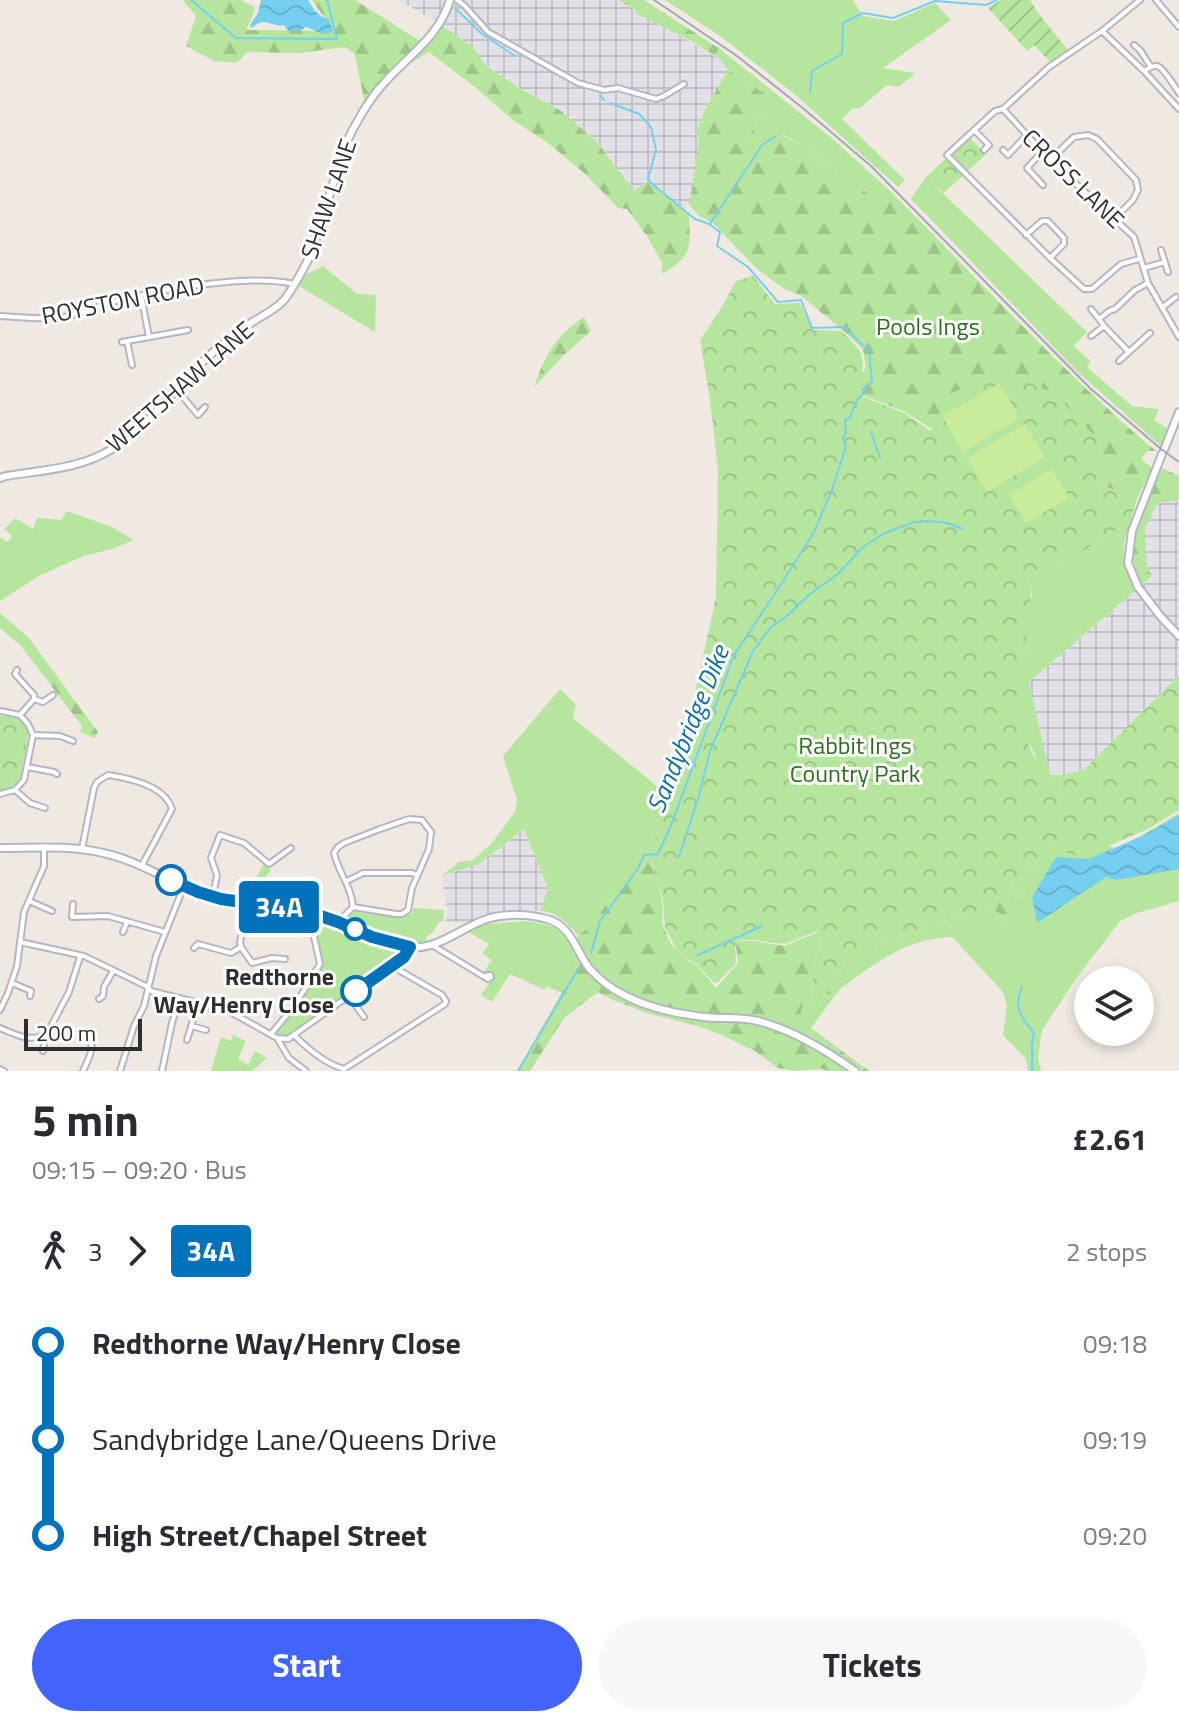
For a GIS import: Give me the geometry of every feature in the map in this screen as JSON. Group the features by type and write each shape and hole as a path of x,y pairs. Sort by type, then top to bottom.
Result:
{"street":[{"name":"SHAW LANE","path":"294,284 312,252 352,131 383,83 414,55 435,29 450,0"},
{"path":"457,0 488,32 578,83 604,90 618,88 656,99 684,84"},
{"path":"1139,259 1121,264 1092,289 1084,289 947,155 1049,67 1102,31 1140,0"},
{"path":"1156,0 1179,27"},
{"path":"1102,31 1179,109"},
{"path":"1134,45 1151,67"},
{"path":"1144,71 1156,66 1161,68 1179,93"},
{"name":"CROSS LANE","path":"1003,109 1050,160 1134,237 1148,283 1179,337"},
{"path":"974,130 989,145 984,150"},
{"path":"1050,160 1074,137 1088,135 1097,139 1136,180 1138,190 1133,200 1114,219"},
{"path":"1003,150 1008,155 1027,136"},
{"path":"1042,152 1027,168 1043,185"},
{"path":"1026,235 1042,221 1048,221 1064,238 1064,244 1050,258"},
{"path":"1161,250 1168,272"},
{"path":"1143,268 1165,262"},
{"name":"ROYSTON ROAD","path":"0,316 32,318 78,314 141,295 235,282 283,281 294,284"},
{"path":"1099,319 1148,283"},
{"name":"WEETSHAW LANE","path":"2,476 70,466 112,449 132,434 225,341 271,311 294,284"},
{"path":"141,295 149,337"},
{"path":"1163,307 1176,297"},
{"path":"1091,309 1128,351"},
{"path":"1091,336 1104,326"},
{"path":"132,365 124,342 188,330"},
{"path":"1119,361 1150,333"},
{"path":"176,389 198,415 205,407"},
{"path":"1179,412 1132,531 1128,563 1138,587 1179,636"},
{"path":"17,670 15,674 34,695 34,699"},
{"path":"34,699 43,702 53,695"},
{"path":"20,715 34,699"},
{"path":"0,711 20,715 33,735 24,780 15,790 0,794"},
{"path":"33,735 60,736 73,741"},
{"path":"27,767 57,774"},
{"path":"82,849 97,782 108,775 143,783 169,800 172,809 141,867"},
{"path":"15,790 30,803 45,808"},
{"path":"409,819 422,820 431,832 429,849 412,888 406,912 396,914 353,907 347,881 335,859 334,853 338,847 409,819"},
{"path":"212,897 217,875 211,858 220,835 244,843 271,866 291,848"},
{"path":"0,848 82,849 104,853 212,897 309,912 372,937 410,947 432,945 496,916 547,919 558,923 567,932 591,970 612,988 632,999 701,1017 758,1021 827,1051 855,1071"},
{"path":"0,1010 12,983 24,912 44,866 44,848"},
{"path":"347,881 363,873 417,875"},
{"path":"120,1071 134,1026 144,1006 156,956 184,886"},
{"path":"28,900 52,911"},
{"path":"249,903 241,947 252,963 272,958 285,959"},
{"path":"73,904 72,917 108,916 165,932"},
{"path":"338,922 353,907"},
{"path":"271,1034 295,1005 320,964 309,912"},
{"path":"288,921 313,927"},
{"path":"123,932 127,922"},
{"path":"20,942 84,956 148,989 227,1010 277,1038 289,1058 306,1071"},
{"path":"194,948 198,944 231,953 241,947"},
{"path":"432,945 485,976"},
{"path":"277,1038 295,1036 406,955 410,947"},
{"path":"0,1028 25,1038 41,1037 48,1032 69,992 80,956"},
{"path":"295,1036 314,1053 335,1067 344,1069 445,1004 442,995 393,965"},
{"path":"99,999 113,970"},
{"path":"12,983 31,991 30,996"},
{"path":"0,991 8,993"},
{"path":"349,996 364,1017"},
{"path":"162,1071 180,999"},
{"path":"187,1040 198,1004"},
{"path":"191,1026 206,1030"},
{"path":"83,1033 92,1044 83,1071"},
{"path":"41,1037 43,1051"}],"shaded area":[{"path":"399,0 618,0 720,59 728,70 705,109 690,201 683,209 651,183 634,191 597,142 561,111 485,65 441,25"},
{"path":"1179,500 1179,675 1084,770 1050,776 1029,682 1152,577 1147,567 1145,529 1157,503"},
{"path":"524,829 548,889 540,911 488,914 470,923 445,922 448,912 441,876 479,864"}],"green space":[{"path":"183,0 241,0 255,10 246,30 327,31 326,20 312,0 355,0 420,41 365,105 355,54 345,47 300,53 247,52 237,63 214,61 186,46 196,16"},
{"path":"618,0 644,0 720,49 714,55 635,13 636,10"},
{"path":"665,0 853,0 863,16 894,21 935,3 951,20 883,68 915,73 899,87 887,85 842,119 905,180 898,187 792,92 720,36"},
{"path":"1001,0 1030,0 1068,50 1050,62 1034,45 1027,51 988,8"},
{"path":"441,25 473,47 485,65 561,111 597,142 634,191 649,180 689,215 689,243 685,256 663,274 663,264 627,209 618,208 585,174 548,143 514,121 429,52 402,68 423,50"},
{"path":"720,49 834,140 888,189 873,199 784,135 761,142 744,169 756,123 776,102 728,70 714,55"},
{"name":"Pools Ings","path":"728,70 777,102 756,123 745,168 761,142 775,132 802,145 873,198 888,189 1052,356 1156,451 1147,451 1141,459 1152,468 1137,499 938,424 932,429 903,411 857,393 805,331 840,343 863,372 866,367 863,350 800,295 786,290 757,269 713,223 699,216 688,203 699,139 695,136 705,109"},
{"path":"969,137 986,154 944,193 926,177"},
{"path":"926,177 1087,332 1074,346 1091,362 1087,367 1132,406 1159,409 1154,420 1168,429 1161,446 1080,374 911,199"},
{"path":"323,266 357,294 376,295 375,332 299,286 305,275"},
{"name":"Rabbit Ings Country Park","path":"753,276 775,304 800,303 813,330 842,331 860,351 863,363 859,395 904,413 931,431 938,422 942,397 996,375 1023,380 1054,393 1103,445 1095,482 1137,499 1130,522 1076,555 1028,577 1031,600 1021,685 1023,723 1035,759 1060,798 1061,775 1084,770 1179,675 1179,810 1091,857 1073,855 1054,847 1050,849 1032,871 975,912 883,941 834,973 814,1001 810,997 821,940 819,930 785,944 741,940 735,946 736,963 714,983 695,962 678,951 665,928 663,899 650,858 688,724 716,597 718,470 700,340 736,281"},
{"path":"584,317 591,331 534,387 552,347"},
{"path":"999,384 1020,418 963,452 942,416"},
{"path":"1025,424 1045,457 987,492 967,458"},
{"path":"1162,468 1179,476 1179,500 1157,503 1145,529 1147,567 1152,576 1142,585 1133,554 1136,528"},
{"path":"1052,469 1069,498 1026,523 1009,494"},
{"path":"67,511 112,527 134,540 83,556 39,576 0,601 0,537 8,542 12,536 4,529 15,518 33,529 37,518 61,520"},
{"path":"1130,522 1124,557 1136,590 1029,682 1050,775 1061,775 1061,800 1039,768 1020,720 1022,664 1032,595 1028,577 1075,555"},
{"path":"0,613 29,638 98,732 95,738 80,732 82,726 20,645 0,628"},
{"path":"560,689 576,705 573,718 668,795 650,860 607,903 593,925 578,935 557,916 540,911 548,889 524,829 479,864 441,876 459,862 473,860 491,844 515,812 517,800 503,756"},
{"path":"0,716 19,718 29,731 20,780 8,790 0,790"},
{"path":"1179,813 1179,830 1076,895 1007,929 1004,916 984,905 1004,894 1014,901"},
{"path":"1108,846 1114,850 1013,901 1002,893 1032,871 1051,848"},
{"path":"1145,850 1179,861 1179,901 1120,921 1086,966 1074,966 1074,982 1042,1030 1038,1057 1041,1071 1028,1071 1026,1059 1003,1035 1007,1005 1003,992 952,937 936,938 906,947 879,961 840,989 831,987 811,1017 798,1022 819,930 821,938 810,997 814,1001 834,973 883,941 975,912 984,905 1004,916 1007,928 1105,878"},
{"path":"650,860 660,890 662,924 671,944 690,962 694,962 716,988 738,963 736,945 741,941 785,946 820,931 799,1021 811,1017 831,987 840,989 811,1028 869,1071 794,1071 778,1068 755,1051 719,1034 650,1014 598,992 564,1018 530,1071 517,1071 577,966 572,945 578,935 593,925 607,903"},
{"path":"264,864 271,870 265,878 271,888 284,881 280,886 280,903 243,898"},
{"path":"414,908 444,910 443,922 440,921 426,941 417,944 361,930 350,924 347,918 356,912 401,917 412,913"},
{"path":"309,912 410,947 408,952 295,1036 271,1034 320,964"},
{"path":"526,921 548,925 562,932 567,937 577,966 562,993 546,986 545,990 510,974 492,1002 481,995 490,982 481,976 492,960 482,954 489,944 465,930 476,925"},
{"path":"233,1035 246,1041 238,1059 248,1065 255,1051 267,1058 252,1071 211,1071 221,1037 231,1041"}],"water":[{"path":"261,0 308,0 315,11 329,20 333,31 323,34 306,27 300,31 288,31 284,25 264,22 252,28 250,25 258,13"},
{"path":"1179,815 1179,869 1117,880 1106,877 1037,923 1032,897 1056,857 1089,859 1142,836"}],"waterway":[{"path":"191,0 236,38 337,39 327,0"},
{"path":"810,92 812,71 842,54 843,23 863,13 893,18 935,1 986,5 997,0"},
{"path":"456,9 482,34 515,56"},
{"path":"600,95 604,100"},
{"name":"Sandybridge Dike","path":"591,953 600,921 637,870 644,855 658,854 734,655 814,532 846,447 843,438 846,433 845,420 850,418 857,400 864,393 863,388 872,383 869,351 844,327 812,328 801,300 778,302 748,267 717,246 720,232 695,219 651,183 648,179 656,150 651,127 639,114 610,103"},
{"path":"710,224 762,145 776,136"},
{"path":"871,432 880,458"},
{"path":"679,857 710,751 753,651 771,627 838,574 863,547 885,533 914,522 928,521 963,529"},
{"path":"698,955 762,926"},
{"path":"518,1071 578,969"},
{"path":"1022,987 1019,1012 1034,1033 1032,1071"}],"railway":[{"path":"654,0 737,56 871,166 1091,389 1179,462"}],"bus line":[{"name":"34A","path":"171,880 221,899 309,912 372,937 410,947 404,957 356,991"}],"place":[{"name":"Redthorne Way/Henry Close","path":"356,991"}]}
